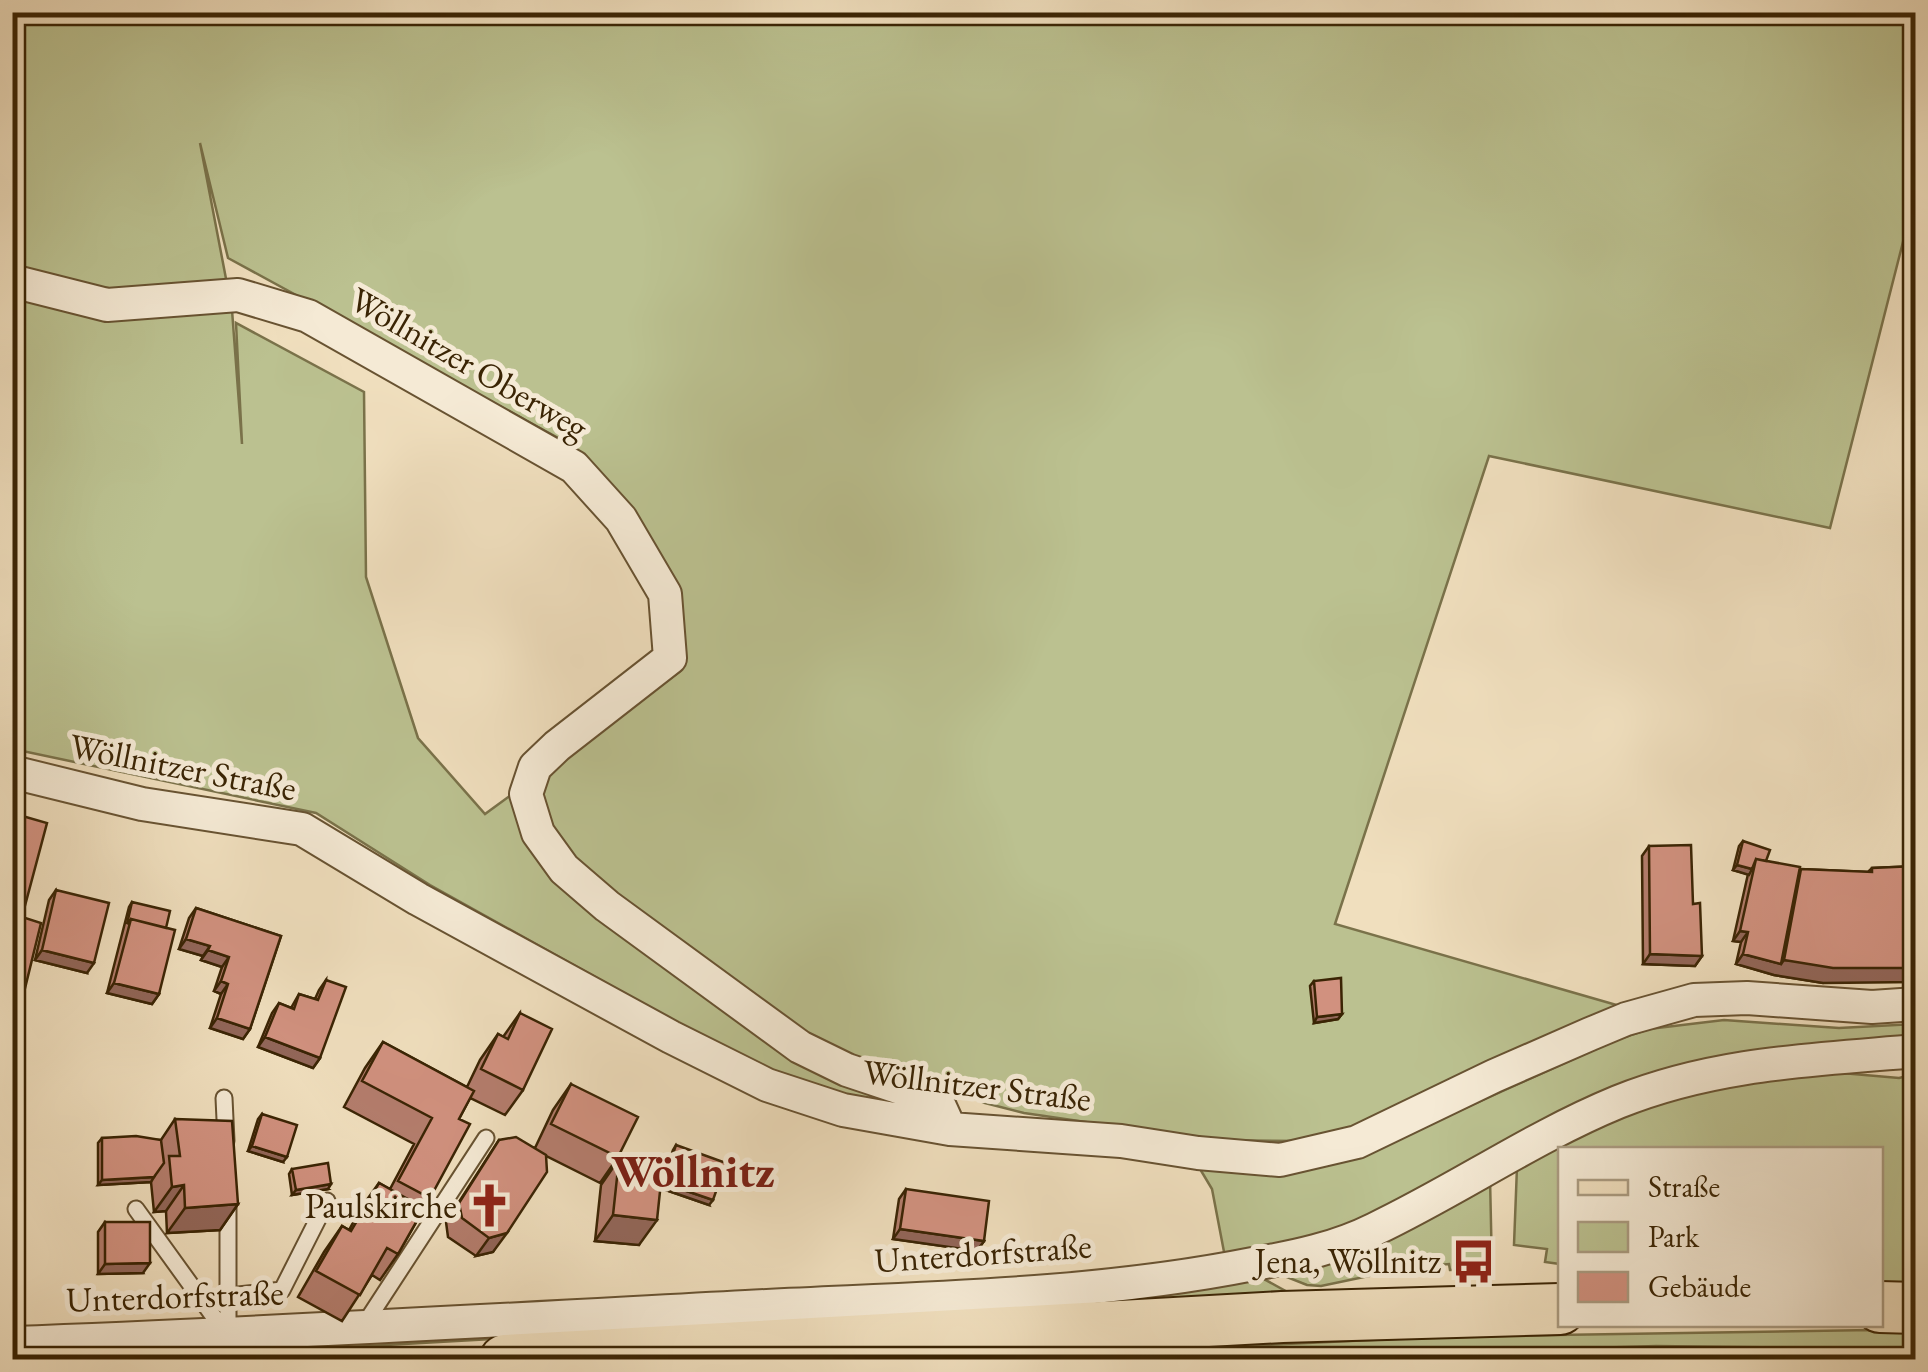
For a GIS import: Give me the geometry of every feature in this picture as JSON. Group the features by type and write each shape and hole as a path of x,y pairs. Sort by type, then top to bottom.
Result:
{"main road":[{"path":"1883,1307 1916,1308"},
{"path":"505,1360 1282,1317 1558,1309"}],"street":[{"name":"Wöllnitzer Oberweg","path":"12,281 107,305 238,295 308,316 574,467 621,519 666,594 670,658 556,746 536,767 526,794 538,833 564,870 607,906 800,1047 847,1070 928,1097 940,1107 950,1129"},
{"name":"Wöllnitzer Straße","path":"12,772 142,804 302,829 485,936 767,1085 843,1110 950,1129 1121,1141 1198,1154 1280,1160 1356,1142 1608,1027 1694,1000 1747,998 1872,1007 1916,1004"},
{"name":"Unterdorfstraße","path":"12,1343 228,1335 1110,1286 1252,1265 1332,1247 1375,1229 1502,1158 1613,1104 1676,1081 1739,1067 1916,1051"}],"lane":[{"path":"224,1098 227,1156"},
{"path":"362,1328 486,1138"},
{"path":"228,1176 228,1335"},
{"path":"229,1296 282,1290 327,1201"},
{"path":"136,1209 228,1335"}],"green space":[{"path":"13,13 1915,13 1915,195 1830,528 1489,456 1335,924 1627,1008 1372,1121 1305,1141 1209,1140 1024,1113 931,1082 917,1111 844,1096 771,1075 430,885 316,813 13,749","holes":["200,143 228,258 571,445 630,506 677,589 682,670 485,814 418,738 366,577 364,392 236,323 242,444 232,310"]},
{"path":"1724,1020 1839,1028 1915,1024 1915,1040 1746,1057 1353,1230 1225,1257 1212,1189 1197,1164 1298,1168 1338,1162 1613,1041 1649,1029"},
{"path":"1830,1072 1899,1078 1915,1074 1915,1283 1883,1282 1883,1147 1558,1147 1558,1264 1545,1262 1547,1249 1514,1245 1517,1167 1630,1109 1690,1091"},
{"path":"1490,1178 1492,1269 1450,1270 1449,1264 1412,1267 1321,1286 1279,1274"},
{"path":"1253,1273 1291,1294 139,1359 13,1360 12,1355"},
{"path":"1916,1332 1915,1349 1656,1346 1217,1359 939,1360 1436,1337"}],"building":[{"path":"12,813 47,823 22,917 41,923 16,1025 12,1024"},
{"path":"1743,841 1770,850 1766,861 1756,859 1752,869 1737,865"},
{"path":"1691,845 1693,904 1700,903 1702,956 1650,954 1649,846"},
{"path":"1756,859 1800,867 1781,964 1743,954 1748,932 1740,931"},
{"path":"1916,866 1916,968 1833,968 1784,960 1801,869 1872,872 1872,868"},
{"path":"56,890 109,903 94,963 42,950"},
{"path":"132,902 170,911 166,928 131,919 127,924"},
{"path":"196,908 281,936 250,1029 217,1018 228,984 221,981 229,957 186,939"},
{"path":"131,919 175,930 159,994 114,983"},
{"path":"1341,978 1342,1014 1317,1017 1314,981"},
{"path":"326,980 346,987 320,1058 265,1037 279,1003 294,1009 299,994 318,1000"},
{"path":"520,1013 552,1029 523,1090 481,1069 498,1034 508,1039"},
{"path":"383,1042 474,1091 459,1119 470,1124 430,1198 398,1181 432,1118 362,1081"},
{"path":"571,1084 638,1117 618,1157 551,1124"},
{"path":"262,1114 297,1125 287,1157 252,1146"},
{"path":"175,1119 232,1121 238,1204 185,1208 184,1185 172,1187 169,1156 180,1156"},
{"path":"136,1136 161,1140 164,1163 154,1177 102,1180 102,1138"},
{"name":"Paulskirche","path":"516,1137 546,1155 547,1172 507,1233 489,1238 462,1218 459,1203 499,1140"},
{"path":"676,1145 726,1163 713,1200 663,1183"},
{"path":"619,1159 663,1163 657,1220 613,1215"},
{"path":"328,1163 331,1184 296,1190 292,1169"},
{"path":"379,1183 424,1208 398,1254 387,1248 360,1295 316,1271 342,1226 351,1231"},
{"path":"906,1189 989,1201 984,1241 900,1229"},
{"path":"105,1222 150,1222 150,1263 105,1264"}],"place":[{"name":"Paulskirche","path":"490,1206"},
{"name":"Jena, Wöllnitz","path":"1474,1261"}],"district":[{"name":"Wöllnitz","path":"693,1171"}]}
